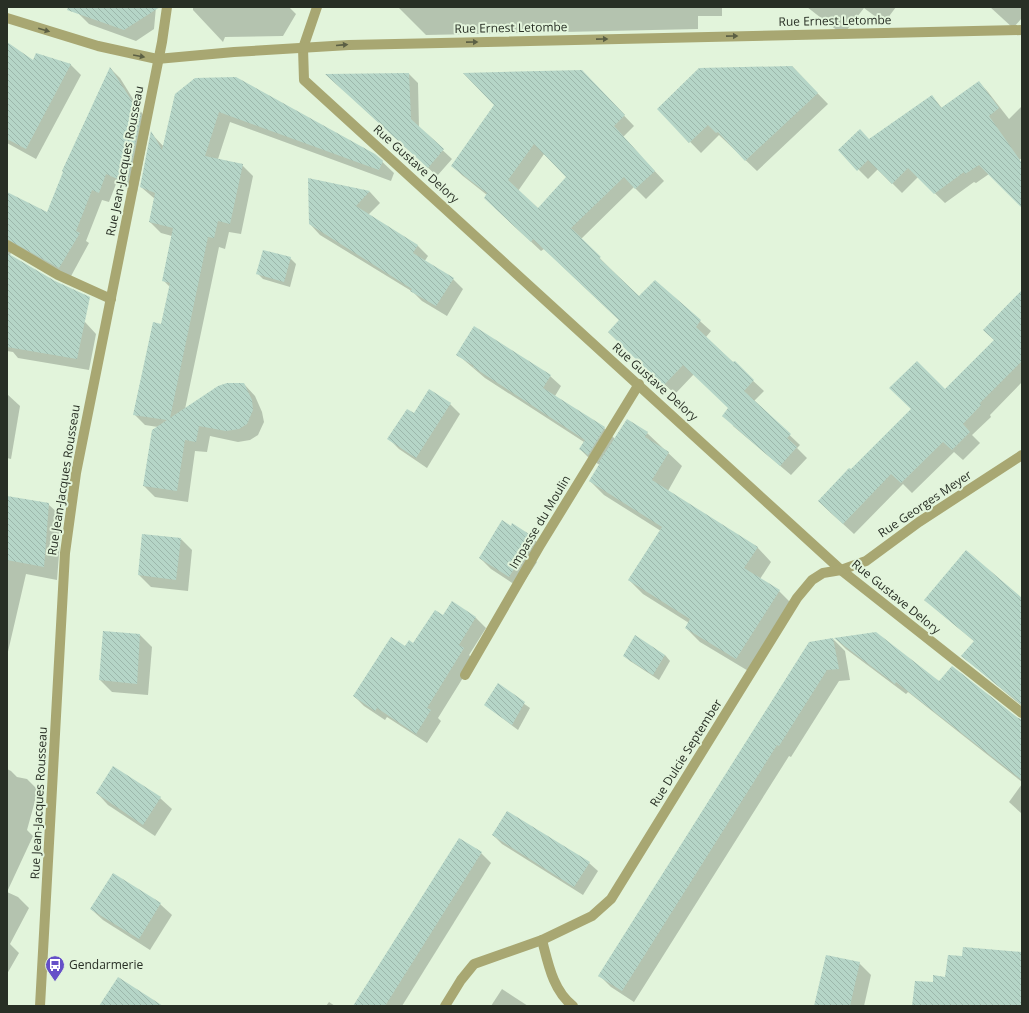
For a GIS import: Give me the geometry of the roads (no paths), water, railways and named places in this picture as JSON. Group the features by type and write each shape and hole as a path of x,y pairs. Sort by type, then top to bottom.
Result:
{"street":[{"name":"Rue Jean-Jacques Rousseau","path":"40,1006 65,553 76,473 157,59 162,42 167,7"},
{"name":"Rue Gustave Delory","path":"317,7 304,48 304,80 841,570 1022,713"},
{"name":"Rue Ernest Letombe","path":"7,18 98,46 157,59 356,44 1022,30"},
{"path":"7,245 58,275 111,299"},
{"name":"Impasse du Moulin","path":"465,675 539,547 638,384"},
{"name":"Rue Georges Meyer","path":"841,570 866,561 918,522 1022,455"},
{"name":"Rue Dulcie September","path":"445,1006 461,980 474,964 542,940 592,916 611,899 797,598 812,580 823,573 841,570"},
{"path":"542,940 553,979 568,1002 573,1006"}],"place":[{"name":"Gendarmerie","path":"55,982"}]}
